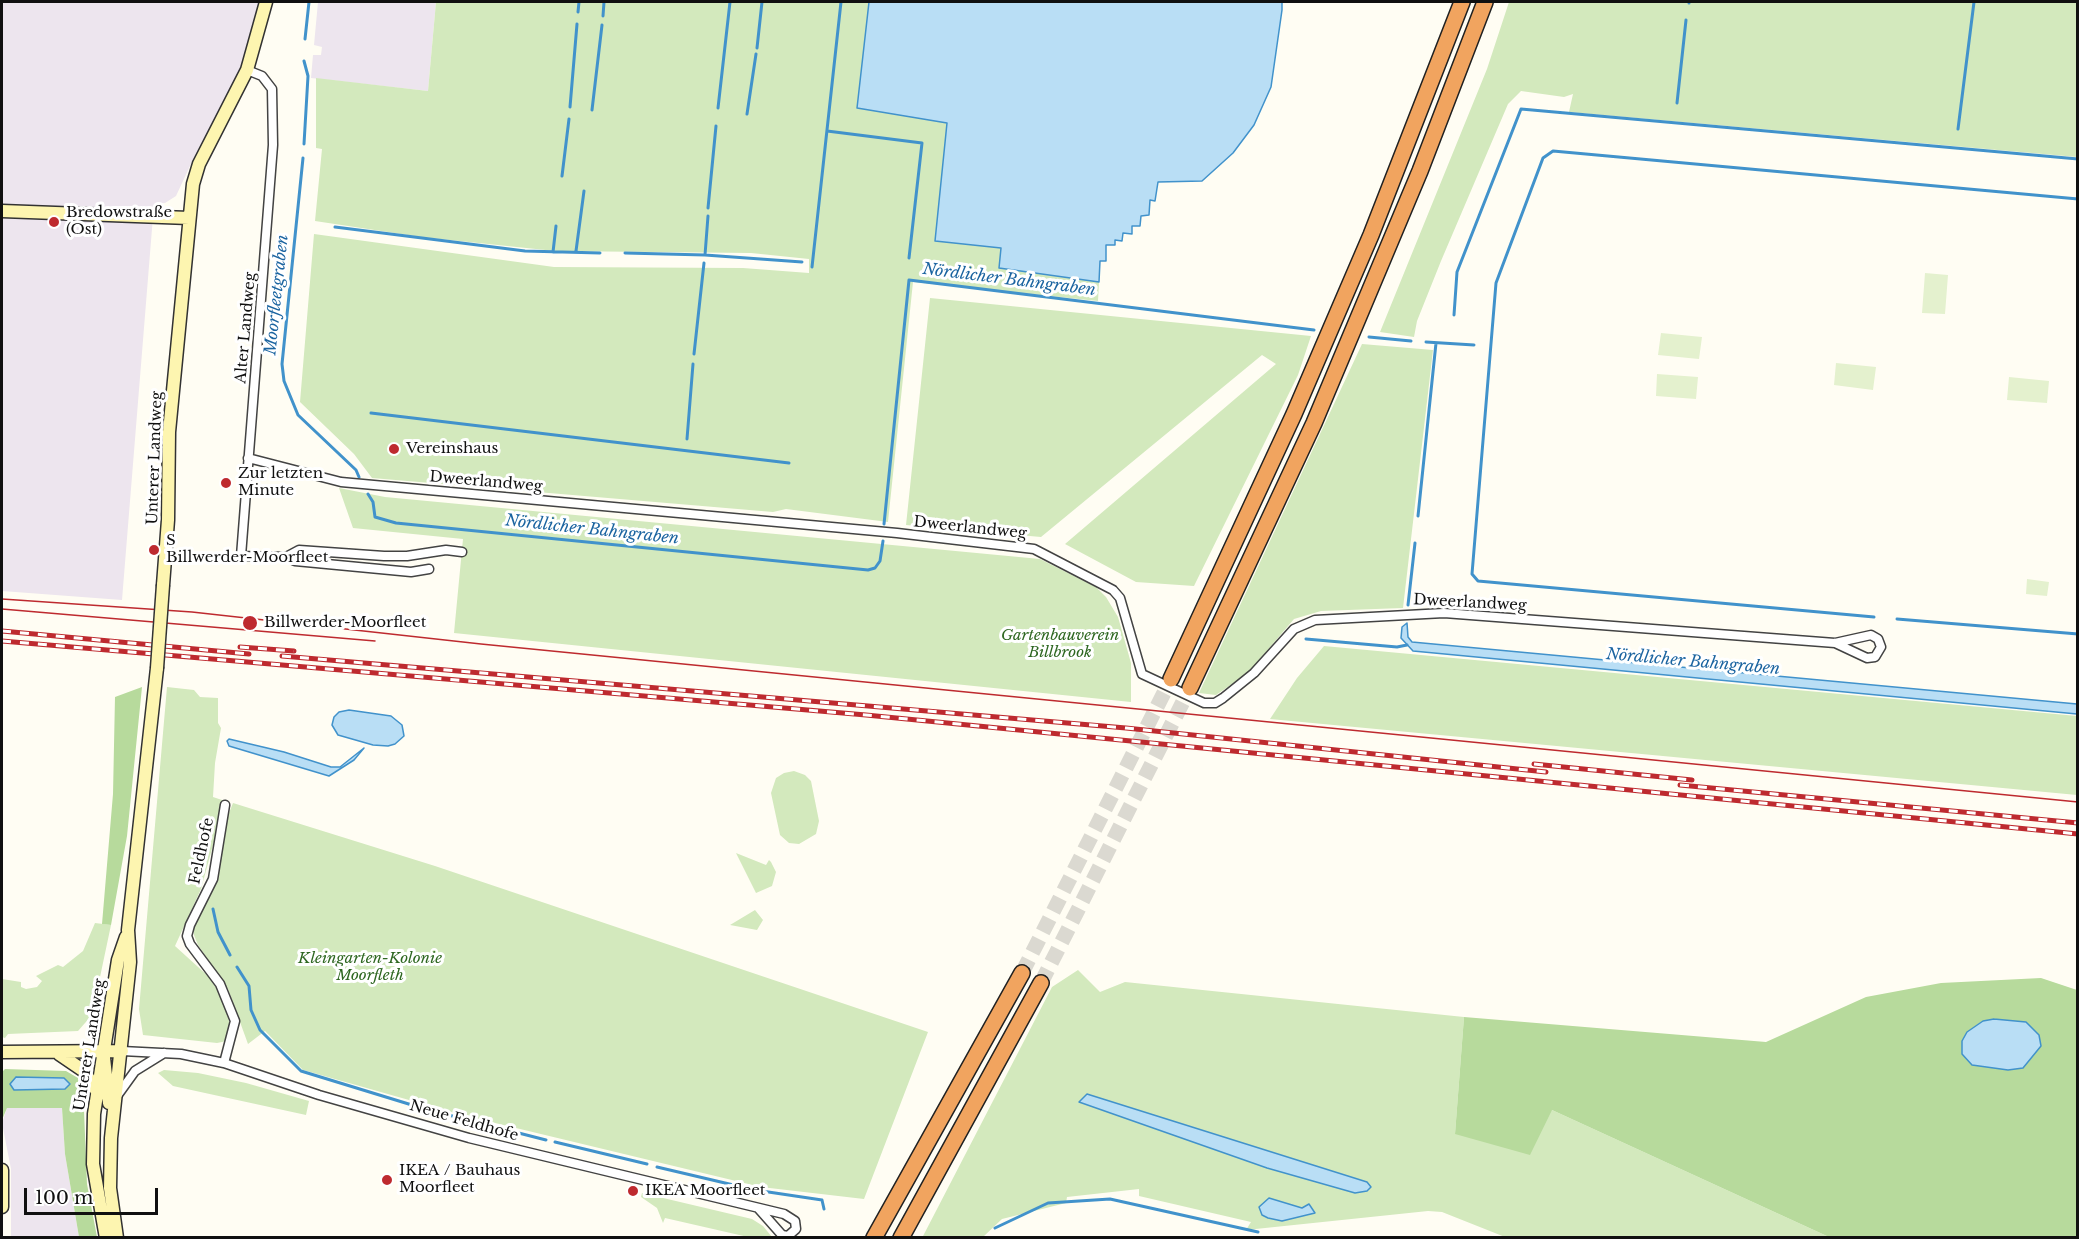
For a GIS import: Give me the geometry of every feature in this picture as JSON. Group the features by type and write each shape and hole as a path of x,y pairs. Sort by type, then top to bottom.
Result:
{"highway":[{"path":"1171,679 1294,414 1371,235 1462,2"},
{"path":"1190,688 1314,423 1420,171 1485,2"},
{"path":"874,1238 1022,973"},
{"path":"901,1238 1041,983"}],"main road":[{"name":"Unterer Landweg","path":"117,1238 110,1188 111,1137 122,1051 130,962 128,930 163,585 168,520 169,432 189,218 199,164 247,70 266,2"},
{"path":"2,211 189,218"},
{"name":"Unterer Landweg","path":"106,1238 93,1164 96,1090 118,960 128,930"},
{"path":"102,1051 108,1079 111,1137"},
{"path":"2,1052 122,1051"},
{"path":"55,1053 78,1065 96,1090"},
{"path":"2,1170 2,1207"}],"street":[{"name":"Alter Landweg","path":"247,70 266,79 272,89 273,103 271,179 241,556 286,557 295,561 411,572 429,569"},
{"name":"Dweerlandweg","path":"248,458 341,482 897,533 1034,549 1113,590 1120,598 1142,674 1204,703 1215,703 1223,699 1254,673 1294,628 1315,620 1444,613 1834,643 1871,635 1878,639 1881,647 1875,657 1868,658 1834,643"},
{"name":"Alter Landweg","path":"286,557 299,550 384,556 407,556 446,550 462,552"},
{"name":"Feldhofe","path":"224,1063 232,1042 235,1021 220,984 190,944 187,936 190,925 213,879 225,805"},
{"name":"Neue Feldhofe","path":"122,1051 165,1053 224,1063 319,1095 469,1138 759,1209"},
{"path":"116,1099 135,1071 165,1053"}],"shaded area":[{"path":"2,2 259,2 239,73 196,153 176,196 165,203 154,204 122,600 2,591"},
{"path":"318,2 436,2 428,91 311,78 313,55 321,55 322,47 314,45"},
{"path":"7,1108 62,1108 65,1154 79,1237 11,1237 11,1169 2,1123"}],"green space":[{"path":"436,2 869,2 857,108 947,123 935,241 1001,248 999,268 1099,282 1098,301 913,282 888,522 786,509 773,512 372,478 354,454 300,402 314,234 554,267 743,268 809,273 809,259 751,253 555,251 421,237 315,221 322,149 316,148 316,78 428,91"},
{"path":"1509,2 2077,2 2077,157 1569,112 1573,94 1564,97 1521,91 1508,104 1441,261 1417,321 1414,337 1380,332 1487,69"},
{"path":"1925,273 1948,275 1945,314 1922,313"},
{"path":"930,298 1311,336 1298,375 1194,586 1136,582 1065,544 1276,364 1262,355 1041,537 906,525"},
{"path":"1661,333 1702,337 1699,359 1658,355"},
{"path":"1362,344 1433,350 1403,608 1321,611 1294,619 1248,673 1216,695 1199,693"},
{"path":"1836,363 1876,367 1873,390 1834,385"},
{"path":"1657,374 1698,377 1696,399 1656,396"},
{"path":"2009,377 2049,381 2047,403 2007,400"},
{"name":"Gartenbauverein Billbrook","path":"339,488 385,497 1040,559 1096,587 1106,597 1118,617 1131,663 1131,702 454,633 463,539 353,528"},
{"path":"2027,579 2049,582 2047,596 2026,594"},
{"path":"1324,646 2077,716 2077,795 1270,719 1297,678"},
{"path":"142,687 127,836 111,925 102,924 113,794 115,697"},
{"path":"167,687 194,690 200,697 218,698 218,723 221,728 215,763 213,797 225,801 201,889 175,946 208,976 222,996 230,1025 227,1041 217,1043 143,1035 139,1009"},
{"path":"794,771 805,775 811,781 819,821 816,834 799,844 789,843 780,835 771,793 776,778"},
{"name":"Kleingarten-Kolonie Moorfleth","path":"233,803 435,866 928,1032 864,1199 761,1187 462,1115 303,1070 265,1031 248,1044 228,989 198,945 194,935 194,926 216,884 227,818"},
{"path":"736,853 766,865 769,860 776,872 772,886 756,893"},
{"path":"755,910 763,920 757,930 730,925"},
{"path":"95,923 111,925 92,1015 78,1031 8,1034 5,1038 2,1037 2,979 21,982 21,987 26,989 37,987 42,981 36,976 58,965 63,967 83,951"},
{"path":"1078,970 1100,992 1125,982 1464,1017 1455,1134 1552,1110 1829,1237 1505,1237 1442,1212 1428,1211 1246,1230 1251,1222 1139,1196 1139,1189 1067,1197 1066,1203 1002,1219 983,1237 922,1238 1052,987"},
{"path":"2041,978 2077,990 2077,1237 1829,1237 1552,1110 1530,1155 1455,1134 1464,1017 1766,1042 1866,997 1941,983"},
{"path":"5,1069 66,1071 78,1078 83,1086 87,1184 97,1237 79,1237 65,1154 62,1108 7,1108 2,1120 2,1072"},
{"path":"164,1070 198,1073 246,1083 309,1101 306,1115 173,1086 158,1073"},
{"path":"642,1193 752,1219 763,1226 772,1237 748,1237 665,1218 663,1223 657,1208 641,1197"}],"water":[{"path":"869,2 1282,2 1282,10 1271,87 1254,125 1233,153 1202,181 1158,182 1155,201 1150,200 1149,215 1141,216 1140,226 1132,226 1132,234 1123,233 1122,241 1115,240 1115,245 1106,245 1106,261 1100,261 1099,282 999,268 1001,248 935,241 947,123 857,108"},
{"path":"1407,623 1408,637 1412,642 2077,704 2077,714 1413,651 1401,638 1402,627"},
{"path":"349,710 391,716 402,725 404,736 395,744 388,746 373,745 338,735 332,725 334,717 339,712"},
{"path":"229,739 284,752 331,767 340,767 364,748 354,760 329,776 229,746 227,741"},
{"path":"1994,1019 2026,1022 2039,1035 2041,1046 2023,1068 2008,1070 1972,1065 1962,1054 1962,1041 1967,1032 1983,1021"},
{"path":"16,1077 64,1078 70,1084 65,1089 14,1090 10,1084"},
{"path":"1087,1094 1367,1182 1371,1187 1367,1191 1355,1193 1267,1168 1079,1102"},
{"path":"1269,1198 1302,1208 1309,1204 1315,1213 1282,1221 1268,1218 1262,1215 1259,1207"}],"waterway":[{"path":"305,39 309,2"},
{"path":"578,12 579,2"},
{"path":"603,16 604,2"},
{"path":"718,108 730,2"},
{"path":"757,48 762,2"},
{"path":"812,267 841,2"},
{"path":"1958,129 1974,2"},
{"path":"1677,103 1686,20"},
{"path":"570,107 577,24"},
{"path":"592,110 602,25"},
{"path":"747,114 756,54"},
{"path":"304,61 308,76 304,144"},
{"path":"1454,315 1457,272 1521,109 2078,159"},
{"path":"562,176 569,119"},
{"path":"708,208 716,126"},
{"path":"827,131 922,143 909,258"},
{"path":"1874,617 1478,581 1472,574 1496,283 1543,158 1553,151 2078,199"},
{"name":"Moorfleetgraben","path":"303,158 282,364 284,381 298,415 356,470 359,477"},
{"path":"576,251 584,191"},
{"path":"705,255 708,216"},
{"path":"553,252 556,226"},
{"path":"335,227 525,251 600,253"},
{"path":"625,253 705,255 802,262"},
{"path":"694,354 704,263"},
{"name":"Nördlicher Bahngraben","path":"884,524 909,280 1314,330"},
{"path":"1369,337 1411,341"},
{"path":"1426,342 1474,345"},
{"path":"1418,516 1436,343"},
{"path":"687,439 693,364"},
{"path":"371,413 789,463"},
{"name":"Nördlicher Bahngraben","path":"368,494 373,502 375,517 396,523 868,570 875,568 880,561 883,541"},
{"path":"1408,605 1415,543"},
{"path":"1897,619 2078,634"},
{"name":"Nördlicher Bahngraben","path":"1306,639 1397,647 1407,645"},
{"path":"213,909 218,932 230,955"},
{"path":"237,967 249,986 251,1010 260,1030 301,1071 425,1109 546,1140"},
{"path":"555,1142 647,1164"},
{"path":"657,1167 742,1187"},
{"path":"755,1190 822,1200 824,1209"},
{"path":"995,1228 1048,1203 1110,1199 1258,1232"}],"tunnel":[{"path":"1022,973 1171,679"},
{"path":"1041,983 1190,688"}],"tram line":[{"path":"2,599 192,612 481,644 2078,802"},
{"path":"2,609 375,641"}],"railway":[{"path":"2,631 249,654"},
{"path":"2,641 866,715 2078,834"},
{"path":"240,647 294,651"},
{"path":"282,656 1126,728 1546,772"},
{"path":"1534,764 1692,780"},
{"path":"1680,785 2078,823"}],"place":[{"name":"Bredowstraße (Ost)","path":"54,222"},
{"name":"Vereinshaus","path":"394,449"},
{"name":"Zur letzten Minute","path":"226,483"},
{"name":"S Billwerder-Moorfleet","path":"154,550"},
{"name":"Billwerder-Moorfleet","path":"250,623"},
{"name":"IKEA / Bauhaus Moorfleet","path":"387,1180"},
{"name":"IKEA Moorfleet","path":"633,1191"}]}
